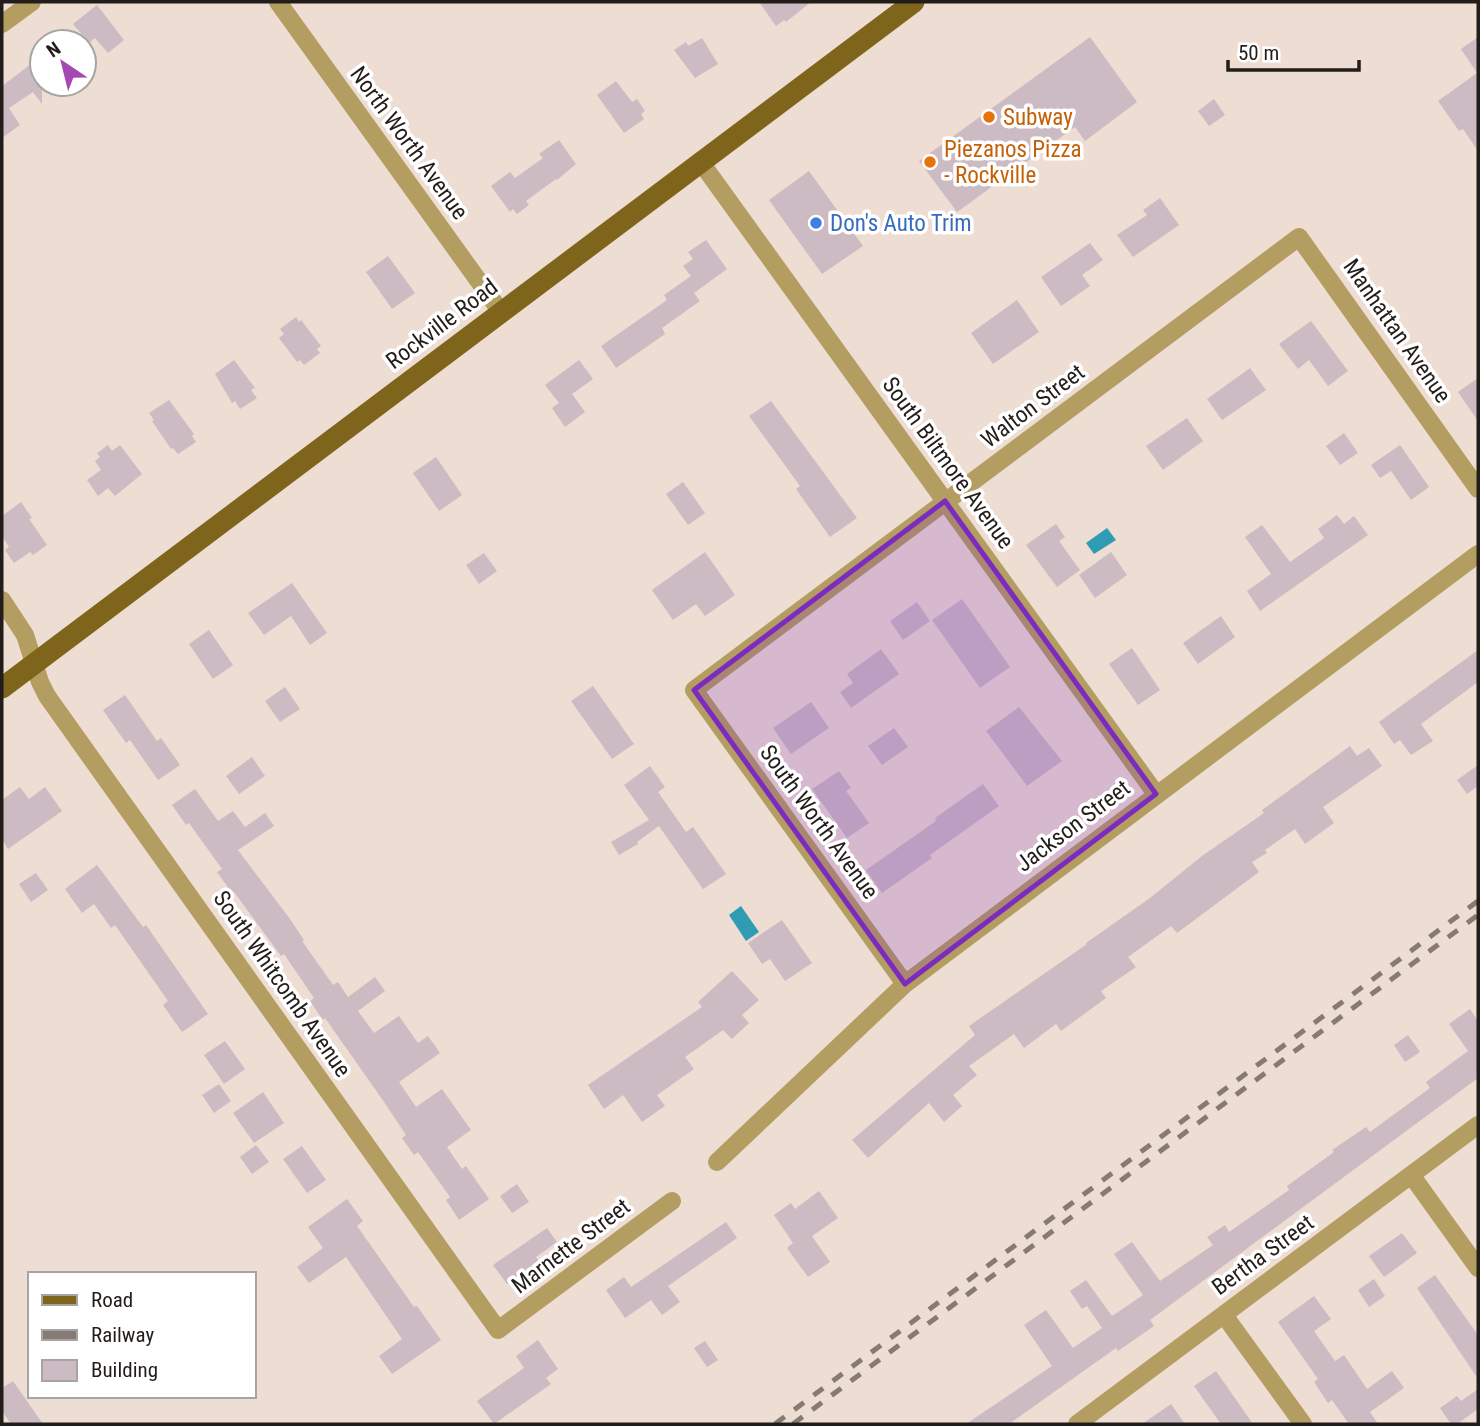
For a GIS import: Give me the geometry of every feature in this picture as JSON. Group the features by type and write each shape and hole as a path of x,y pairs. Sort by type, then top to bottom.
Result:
{"main road":[{"name":"Rockville Road","path":"2,688 914,2"}],"street":[{"path":"2,24 32,2"},
{"name":"North Worth Avenue","path":"278,2 501,312"},
{"name":"South Biltmore Avenue","path":"700,161 1156,794"},
{"name":"Walton Street","path":"694,690 1299,237"},
{"name":"Manhattan Avenue","path":"1299,237 1478,489"},
{"name":"Jackson Street","path":"717,1162 905,984 1478,554"},
{"name":"South Whitcomb Avenue","path":"2,600 23,631 47,696 498,1330"},
{"name":"South Worth Avenue","path":"694,690 905,984"},
{"name":"Bertha Street","path":"1077,1424 1478,1125"},
{"path":"1412,1176 1478,1268"},
{"name":"Marnette Street","path":"498,1330 672,1201"},
{"path":"1224,1315 1303,1424"}],"highlighted area":[{"path":"945,501 1156,794 905,984 694,690"}],"water":[{"path":"1107,528 1116,540 1094,554 1086,543"},
{"path":"741,906 759,932 746,941 729,915"}],"building":[{"path":"759,2 811,2 786,22 784,20 776,26"},
{"path":"97,5 124,40 108,53 98,41 98,28 76,28 73,24"},
{"path":"1090,37 1137,102 1085,141 1075,127 957,212 919,161"},
{"path":"1478,37 1478,151 1463,129 1459,131 1438,101 1477,73 1461,49"},
{"path":"702,38 718,64 695,78 674,50 686,42 688,46"},
{"path":"28,66 28,95 9,108 20,125 2,138 2,86"},
{"path":"616,81 632,102 637,99 645,111 641,114 644,119 624,133 597,95"},
{"path":"1214,99 1225,115 1209,126 1198,111"},
{"path":"559,140 576,164 526,201 529,205 517,214 513,209 510,212 491,186 510,172 515,178 543,158 539,154"},
{"name":"Don's Auto Trim","path":"809,171 863,246 822,274 769,200"},
{"path":"1160,198 1179,225 1133,257 1117,235 1147,215 1143,210"},
{"path":"706,240 727,269 694,293 700,301 662,328 665,334 616,368 601,346 667,300 664,295 691,276 683,266 693,259 688,252"},
{"path":"1090,243 1103,260 1082,275 1090,286 1061,306 1041,277"},
{"path":"388,256 415,293 392,309 366,272"},
{"path":"1017,300 1039,332 993,364 971,333"},
{"path":"296,317 321,346 317,349 320,353 304,365 300,360 297,362 279,338 284,334 280,329"},
{"path":"1311,321 1348,371 1328,386 1309,360 1298,369 1279,344"},
{"path":"234,360 255,388 251,390 257,398 240,409 235,401 232,403 215,374"},
{"path":"579,360 593,379 572,394 585,412 565,427 552,408 559,403 545,385"},
{"path":"1250,368 1266,390 1222,420 1207,399"},
{"path":"1478,378 1478,421 1458,392"},
{"path":"169,400 194,434 192,436 196,442 178,454 171,449 149,413"},
{"path":"771,401 857,518 830,537 796,489 800,486 749,416"},
{"path":"1187,418 1203,441 1163,470 1146,446"},
{"path":"1344,433 1358,453 1340,465 1326,446"},
{"path":"108,445 112,451 120,445 142,474 115,496 108,488 98,496 87,480 101,470 95,461 100,457 97,453"},
{"path":"1400,445 1429,487 1411,500 1391,471 1380,478 1371,465"},
{"path":"436,457 462,495 439,511 413,473"},
{"path":"683,482 705,513 688,525 666,494"},
{"path":"21,502 47,545 14,563 5,550 9,547 2,536 2,516"},
{"path":"1337,515 1344,524 1354,516 1368,535 1260,611 1247,591 1271,574 1245,537 1262,525 1290,562 1324,538 1318,529"},
{"path":"1056,524 1065,537 1059,541 1080,570 1057,587 1026,545"},
{"path":"705,552 735,595 705,616 696,604 673,620 652,590"},
{"path":"1111,552 1127,575 1095,598 1079,575"},
{"path":"484,553 497,571 479,584 466,565"},
{"path":"292,583 327,633 310,645 291,616 264,635 248,613"},
{"path":"962,599 1010,667 980,688 932,620"},
{"path":"917,602 930,621 903,640 890,621"},
{"path":"1221,616 1235,637 1198,664 1183,643"},
{"path":"209,630 233,665 213,679 189,644"},
{"path":"1132,648 1160,690 1138,705 1109,664"},
{"path":"881,649 899,674 851,708 840,692 853,683 847,674"},
{"path":"1478,650 1478,682 1421,724 1433,741 1411,755 1400,740 1394,744 1379,722"},
{"path":"593,686 634,744 612,759 571,701"},
{"path":"285,687 300,709 280,722 265,701"},
{"path":"125,695 157,741 161,738 180,765 158,780 130,740 126,743 103,710"},
{"path":"811,702 829,728 791,754 773,728"},
{"path":"1019,707 1062,761 1027,786 986,731"},
{"path":"894,728 908,747 882,765 868,746"},
{"path":"1350,746 1357,756 1369,748 1382,766 1323,807 1334,823 1305,844 1295,829 1265,850 1267,853 1252,862 1259,872 1177,933 1171,926 1128,957 1136,967 1101,991 1106,998 1061,1031 1056,1024 1024,1048 1014,1034 969,1066 977,1075 953,1095 962,1106 944,1122 929,1103 868,1158 852,1140 975,1035 969,1026 1150,898 1202,856 1264,813 1262,810"},
{"path":"252,757 265,776 239,794 226,776"},
{"path":"1478,765 1478,786 1467,794 1457,780"},
{"path":"650,766 665,787 658,792 686,832 693,827 726,874 703,889 659,826 637,842 638,844 619,855 611,842 649,820 624,785"},
{"path":"839,771 851,788 846,791 869,823 847,838 812,789"},
{"path":"983,784 999,806 882,893 866,870"},
{"path":"20,787 29,799 45,787 62,811 8,849 2,839 2,800"},
{"path":"195,789 218,821 233,811 245,827 265,813 274,826 238,850 290,919 333,985 338,982 348,997 375,977 385,991 358,1011 374,1033 399,1016 418,1043 428,1036 440,1053 399,1082 416,1107 442,1089 471,1130 447,1147 462,1169 466,1166 489,1199 459,1220 446,1200 450,1197 418,1152 414,1155 402,1138 406,1135 325,1018 323,1020 310,1001 314,998 284,954 281,956 234,892 232,893 217,872 222,869 189,823 186,825 172,805"},
{"path":"97,865 143,927 146,925 208,1014 182,1032 163,1005 168,1001 115,925 111,928 94,904 82,913 65,889"},
{"path":"36,873 48,890 31,902 19,884"},
{"path":"782,920 812,963 785,981 770,959 762,964 748,943"},
{"path":"732,971 759,1000 742,1015 749,1023 732,1039 723,1030 685,1057 694,1069 657,1095 665,1106 642,1122 623,1095 604,1109 588,1085 702,1007 698,1002"},
{"path":"1470,1009 1478,1021 1478,1078 1150,1320 1154,1326 1118,1351 1116,1348 1009,1424 966,1424 1052,1366 1024,1325 1046,1310 1073,1348 1102,1328 1087,1306 1082,1309 1070,1291 1086,1280 1112,1316 1143,1295 1114,1254 1132,1242 1160,1281 1213,1245 1207,1237 1225,1225 1229,1232 1289,1190 1287,1186 1334,1152 1332,1150 1366,1127 1370,1132 1430,1088 1426,1082 1468,1051 1449,1024"},
{"path":"1408,1035 1420,1052 1405,1062 1394,1045"},
{"path":"225,1041 245,1069 224,1084 204,1055"},
{"path":"219,1084 231,1101 214,1113 202,1095"},
{"path":"263,1092 284,1123 254,1143 233,1113"},
{"path":"256,1145 269,1162 252,1174 240,1157"},
{"path":"302,1146 326,1180 307,1193 283,1159"},
{"path":"517,1184 529,1202 512,1213 500,1196"},
{"path":"819,1191 838,1218 812,1236 830,1262 808,1277 787,1248 793,1243 774,1215 791,1203 795,1209"},
{"path":"347,1199 363,1221 357,1226 414,1307 417,1306 441,1340 392,1374 379,1356 402,1339 346,1257 309,1283 297,1267 323,1248 308,1227"},
{"path":"726,1222 737,1238 668,1286 680,1302 662,1315 651,1300 625,1318 606,1290 624,1277 631,1287"},
{"path":"547,1228 557,1242 536,1257 539,1261 507,1284 493,1265"},
{"path":"1402,1233 1417,1253 1384,1277 1369,1256"},
{"path":"1435,1275 1478,1335 1478,1379 1417,1288"},
{"path":"1374,1279 1385,1296 1369,1307 1358,1290"},
{"path":"1314,1296 1331,1319 1314,1331 1335,1361 1344,1355 1367,1389 1392,1371 1404,1388 1370,1412 1378,1424 1349,1424 1332,1400 1328,1403 1314,1382 1318,1379 1278,1322"},
{"path":"538,1340 558,1369 546,1378 551,1384 494,1424 477,1401 524,1368 516,1356"},
{"path":"705,1341 718,1360 707,1367 694,1348"},
{"path":"1216,1371 1253,1424 1221,1424 1194,1386"},
{"path":"13,1381 43,1424 11,1424 2,1411 2,1388"},
{"path":"1478,1389 1478,1409 1457,1424 1451,1424 1440,1408 1457,1396 1461,1401"},
{"path":"1171,1404 1185,1424 1142,1424"}],"railway":[{"path":"775,1424 1478,901"},
{"path":"793,1424 1478,915"}],"place":[{"name":"Subway","path":"989,117"},
{"name":"Piezanos Pizza - Rockville","path":"930,162"},
{"name":"Don's Auto Trim","path":"816,223"}]}
